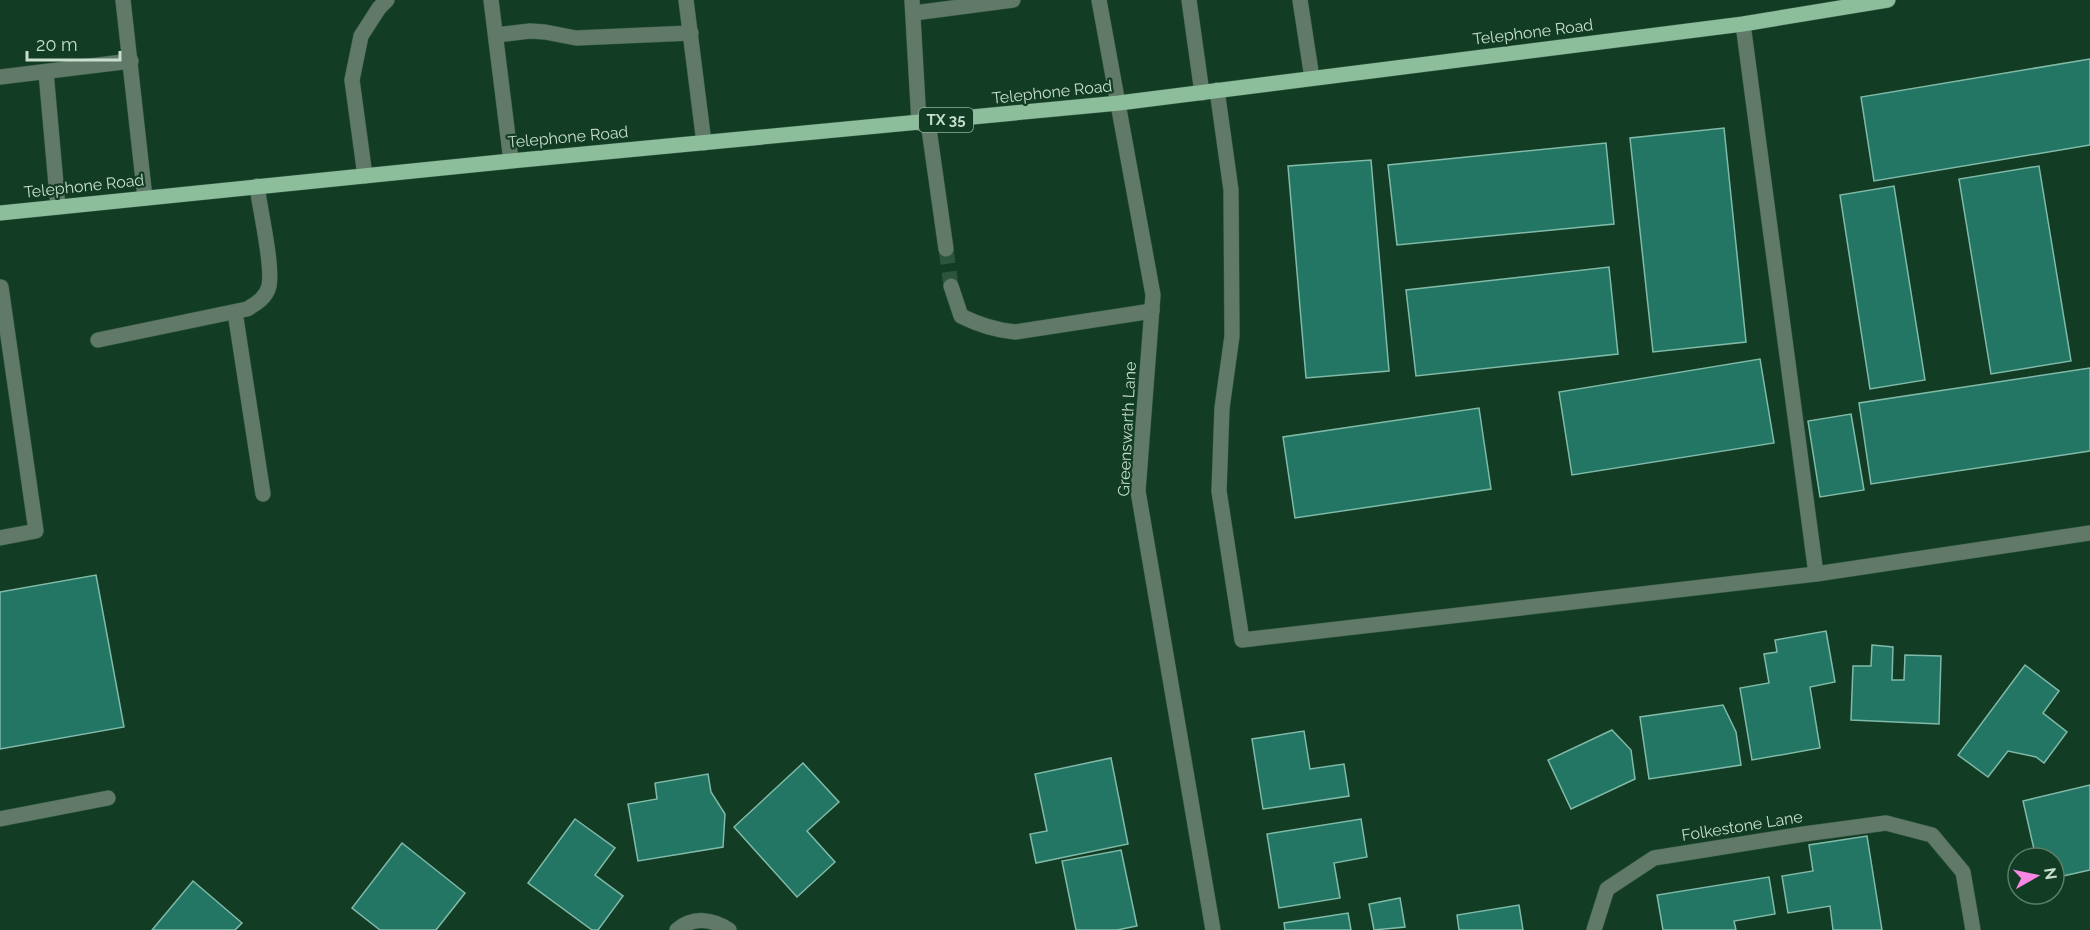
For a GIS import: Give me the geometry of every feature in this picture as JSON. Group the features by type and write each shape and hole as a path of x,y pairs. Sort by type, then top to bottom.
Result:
{"main road":[{"name":"Telephone Road","path":"0,213 704,142 1119,104 1743,24 1810,7 1888,0"}],"street":[{"path":"123,0 145,198"},
{"path":"365,176 352,80 361,36 379,8 387,0"},
{"path":"491,0 511,161"},
{"path":"686,0 704,142"},
{"path":"946,249 924,122 913,7 1013,0"},
{"name":"Greenswarth Lane","path":"1099,0 1153,295 1138,491 1213,930"},
{"path":"1189,0 1231,190 1232,336 1222,408 1219,491 1242,640 1816,574 2090,533"},
{"path":"1300,0 1312,78"},
{"path":"1743,24 1816,574"},
{"path":"495,35 538,31 576,38 691,33"},
{"path":"0,77 131,61"},
{"path":"46,72 58,207"},
{"path":"98,340 235,312 247,309 262,300 269,287 269,270 257,186"},
{"path":"0,282 36,531 0,538"},
{"path":"951,286 961,316 980,326 1015,332 1152,311"},
{"path":"235,312 263,494"},
{"path":"0,819 108,798"},
{"name":"Folkestone Lane","path":"1594,930 1607,889 1654,858 1886,823 1932,835 1963,872 1973,930"},
{"path":"677,930 695,920 720,923 729,930"}],"building":[{"path":"2090,59 2090,145 1874,181 1861,97"},
{"path":"1724,128 1746,342 1653,352 1630,138"},
{"path":"1606,143 1614,224 1397,245 1388,165"},
{"path":"1371,160 1389,371 1306,378 1288,166"},
{"path":"2039,166 2071,361 1991,374 1959,179"},
{"path":"1894,186 1925,380 1870,389 1840,195"},
{"path":"1609,267 1618,354 1416,376 1406,290"},
{"path":"1760,359 1774,443 1572,475 1559,392"},
{"path":"2090,368 2090,451 1871,484 1859,403"},
{"path":"1479,408 1491,489 1295,518 1283,437"},
{"path":"1851,414 1864,490 1820,497 1808,421"},
{"path":"96,575 124,727 0,749 0,592"},
{"path":"1826,631 1835,682 1810,687 1820,748 1752,760 1740,688 1769,683 1764,654 1777,652 1775,640"},
{"path":"1872,645 1893,647 1892,680 1904,680 1905,655 1941,656 1939,724 1851,720 1853,666 1871,666"},
{"path":"2025,665 2059,691 2043,713 2067,732 2044,763 2036,757 2008,751 1988,777 1958,755"},
{"path":"1723,705 1736,732 1741,765 1649,779 1640,717"},
{"path":"1612,730 1631,750 1635,779 1571,809 1548,760"},
{"path":"1304,731 1310,769 1344,764 1349,796 1263,809 1252,739"},
{"path":"1111,758 1128,844 1036,863 1030,834 1047,831 1035,774"},
{"path":"803,763 839,802 807,831 835,862 797,897 734,827"},
{"path":"708,774 711,792 725,814 723,847 638,861 628,804 657,799 655,783"},
{"path":"2090,785 2090,870 2066,875 2066,846 2033,846 2023,801"},
{"path":"575,819 615,848 595,875 623,896 598,930 592,930 528,883"},
{"path":"1361,819 1367,857 1334,863 1340,898 1279,908 1267,834"},
{"path":"1867,836 1882,930 1833,930 1830,906 1788,913 1782,876 1813,871 1809,845"},
{"path":"402,843 465,893 436,930 380,930 352,908"},
{"path":"1121,850 1137,926 1117,930 1076,930 1062,861"},
{"path":"1769,877 1775,914 1734,921 1736,930 1663,930 1657,895"},
{"path":"193,881 242,923 235,930 152,930"},
{"path":"1400,898 1405,927 1374,930 1369,904"},
{"path":"1519,905 1523,930 1459,930 1457,915"},
{"path":"1348,913 1351,930 1285,930 1284,923"}],"tunnel":[{"path":"946,249 951,286"}]}
